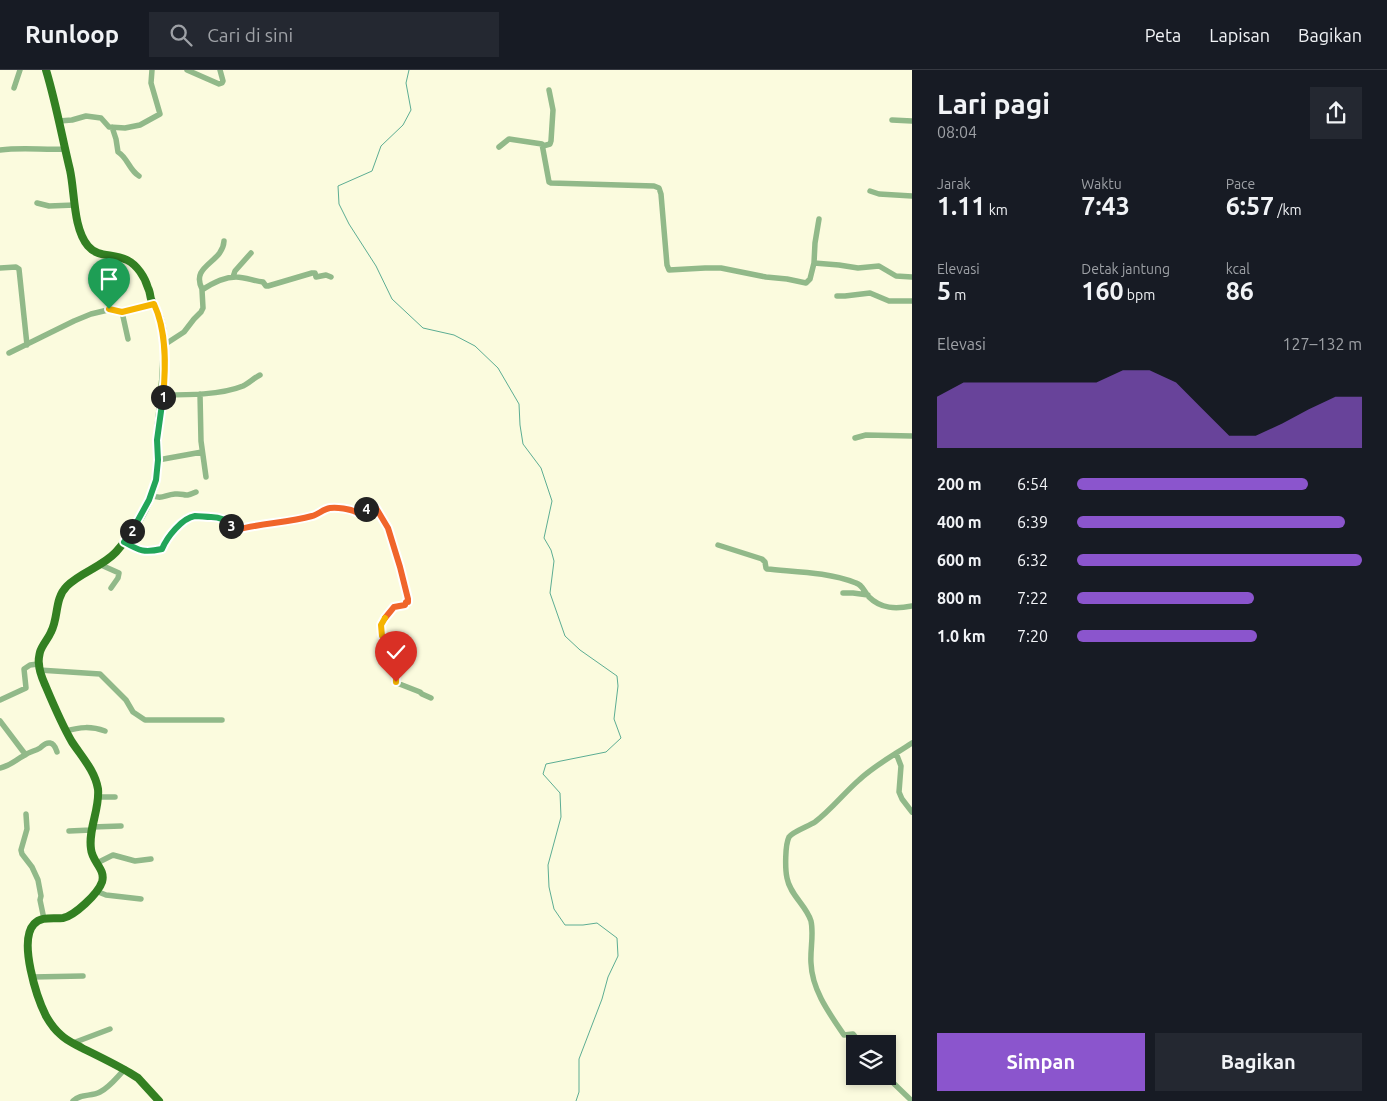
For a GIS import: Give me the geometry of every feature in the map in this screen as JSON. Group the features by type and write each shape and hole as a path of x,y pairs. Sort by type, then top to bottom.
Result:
{"main road":[{"path":"46,70 70,171 80,233 87,245 97,253 125,259 140,271 148,286 150,297 160,320 164,345 164,382 157,440 156,480 151,495 141,516 124,542 111,557 67,586 58,603 52,630 40,649 39,667 66,731 90,768 96,783 98,797 92,829 91,850 103,877 100,887 73,914 66,917 44,919 34,923 28,934 28,956 32,977 47,1017 60,1034 73,1043 125,1069 138,1078 159,1101"}],"street":[{"path":"14,88 20,70"},
{"path":"59,121 87,116 101,118 108,126 125,128 136,127 160,115 151,82 152,70"},
{"path":"187,70 219,84 223,82 220,70"},
{"path":"499,146 509,139 543,146 550,144 553,110 549,90"},
{"path":"892,120 912,121"},
{"path":"112,127 118,152 124,156 133,172 139,176"},
{"path":"543,146 550,183 654,186 660,188 669,270 721,268 768,278 806,283 810,279 814,263 819,219"},
{"path":"0,150 28,148 64,149"},
{"path":"870,191 879,194 912,196"},
{"path":"37,203 49,206 75,205"},
{"path":"164,345 184,332 201,312 203,308 200,283 201,272 204,267 220,255 224,241"},
{"path":"233,277 235,271 251,253"},
{"path":"814,263 858,268 879,266 896,276 912,277"},
{"path":"0,268 16,267 20,271 26,345"},
{"path":"202,289 233,277 263,282 266,286 312,273 317,277 326,274 331,277"},
{"path":"837,296 870,293 889,301 912,301"},
{"path":"9,353 91,314 112,309 122,312 154,304"},
{"path":"122,312 128,339"},
{"path":"163,395 200,394 240,387 260,376"},
{"path":"200,394 200,426 206,477"},
{"path":"855,438 866,435 912,436"},
{"path":"158,460 202,452"},
{"path":"151,495 157,498 177,494 187,496 196,492"},
{"path":"124,542 142,551 161,549 169,536 185,520 194,516 219,518 226,521 236,530 248,526 314,516 329,508 356,512 376,508 388,528 408,599 405,605 392,608 382,622 382,636 394,640 397,683 431,698"},
{"path":"718,545 762,559 767,569 823,574 856,583 863,587 868,595 878,604 887,608 912,606"},
{"path":"100,565 119,573 118,578 110,588"},
{"path":"843,593 868,595"},
{"path":"0,700 26,688 23,670 28,666 94,673 103,676 126,700 133,712 145,720 222,720"},
{"path":"0,721 25,754"},
{"path":"66,731 83,727 99,728 105,731"},
{"path":"0,768 13,763 44,744 50,743 57,752"},
{"path":"854,1035 844,1035 826,1009 816,987 811,965 811,923 807,912 795,896 787,879 787,846 789,836 820,819 858,780 877,765 912,743"},
{"path":"896,753 901,766 899,792 912,812"},
{"path":"98,797 115,797"},
{"path":"26,814 26,833 21,850 38,880 42,896 40,899 44,919"},
{"path":"69,831 121,826"},
{"path":"97,862 113,854 134,861 151,859"},
{"path":"96,891 106,895 141,899"},
{"path":"32,977 84,976"},
{"path":"73,1043 110,1029"},
{"path":"73,1101 82,1095 100,1093 125,1069"},
{"path":"895,1085 912,1101"}],"waterway":[{"path":"409,70 406,83 411,110 403,125 381,146 372,171 338,186 339,204 349,224 376,266 392,299 423,328 454,335 475,346 498,368 519,404 523,444 541,468 552,501 544,538 551,550 554,561 550,593 565,636 580,650 617,676 618,686 614,719 621,738 606,752 546,764 543,774 560,793 561,817 548,865 549,887 554,909 565,925 597,923 617,938 618,956 608,977 602,999 579,1059 579,1092 576,1101"}],"route":[{"path":"109,309 122,312 154,304 163,332 164,345 164,382 157,440 156,480 141,516 124,542 142,551 162,549 169,536 185,520 194,516 216,517 226,521 236,530 248,526 314,516 329,508 356,512 376,508 388,528 404,579 408,599 405,605 392,608 381,625 383,637 394,640 396,682"}]}
